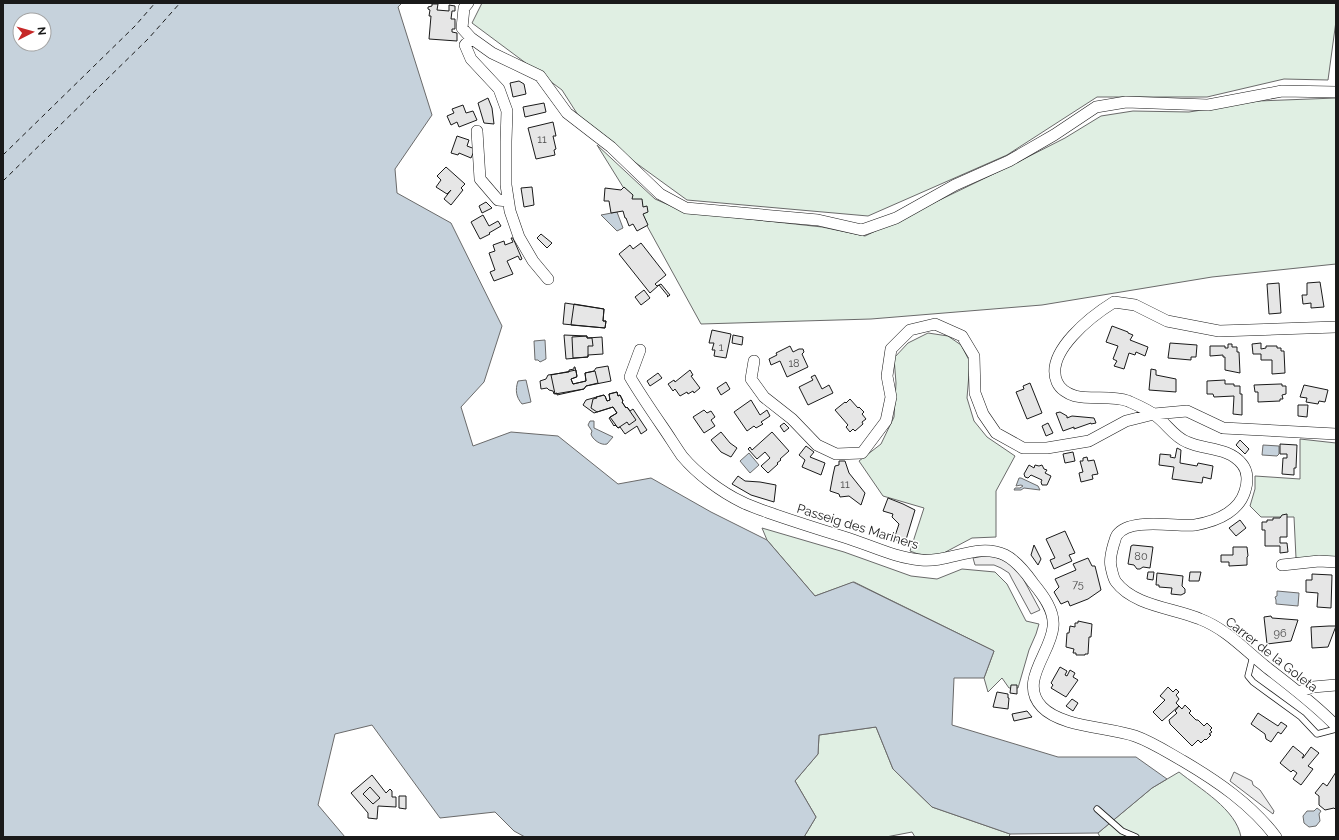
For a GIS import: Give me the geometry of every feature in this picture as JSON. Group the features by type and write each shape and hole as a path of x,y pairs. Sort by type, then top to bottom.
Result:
{"street":[{"path":"468,3 464,8 462,28 470,38 492,53 540,76 567,113 611,147 660,194 686,208 818,220 862,230 896,218 955,185 1009,161 1054,135 1096,107 1126,102 1208,105 1282,91 1336,92"},
{"path":"470,38 465,45 471,59 499,89 508,111 506,185 510,211 519,237 533,261 548,279"},
{"path":"477,131 480,179 498,200 508,201"},
{"name":"Carrer de la Goleta","path":"1336,327 1218,331 1167,321 1135,305 1114,302 1101,310 1082,326 1062,349 1055,368 1056,380 1061,389 1075,396 1126,400 1154,414 1177,436 1186,442 1233,455 1243,465 1247,476 1246,490 1240,503 1220,518 1195,525 1143,524 1128,527 1117,535 1112,549 1110,564 1116,581 1127,592 1142,601 1200,619 1235,639 1253,656 1311,702 1336,726"},
{"path":"754,361 751,379 764,397 792,419 817,445 836,454 862,453 875,437 886,421 891,397 887,376 891,349 910,330 935,324 962,336 974,356 975,393 982,414 996,433 1023,448 1047,448 1089,442 1126,421 1154,414 1187,411 1222,428 1336,434"},
{"name":"Passeig des Mariners","path":"640,350 630,377 640,396 681,454 692,467 709,482 742,502 898,556 921,560 940,560 986,550 1005,555 1022,569 1038,589 1051,610 1053,626 1050,640 1034,678 1034,695 1041,706 1056,717 1135,736 1160,747 1214,780 1247,806 1268,826"},
{"path":"1282,565 1319,561 1336,562"},
{"path":"1298,692 1313,687 1336,685"},
{"path":"1262,837 1268,826 1276,837"}],"lane":[{"path":"1253,656 1248,676 1253,682 1300,717 1317,734 1336,730"},
{"path":"1097,809 1122,831 1136,837"}],"green space":[{"path":"482,3 1336,3 1336,21 1328,80 1284,79 1207,97 1097,97 1007,155 868,216 687,200 585,126 562,90 472,23"},
{"path":"1336,98 1336,264 1212,277 1042,305 871,319 701,324 646,224 597,145 655,199 685,212 822,227 865,236 1010,166 1065,138 1101,116 1133,111 1189,112 1258,101"},
{"path":"928,333 948,336 961,345 970,362 967,398 974,421 987,437 1015,456 996,491 996,537 972,538 938,556 918,554 910,551 924,508 883,496 859,461 881,444 894,417 896,383 894,358 908,343"},
{"path":"1300,439 1336,443 1336,557 1296,558 1294,517 1261,517 1250,506 1255,489 1255,476 1300,479"},
{"path":"762,528 844,552 911,576 937,579 962,569 995,572 1007,584 1026,621 1039,624 1029,650 1018,688 1009,688 1002,678 988,692 984,678 994,651 854,582 815,596 767,540"},
{"path":"876,727 893,769 932,807 1010,834 1009,837 915,837 912,832 886,837 804,837 816,817 795,781 818,754 819,735"},
{"path":"1179,772 1216,800 1225,809 1238,827 1241,837 1100,837 1098,833 1152,788"}],"shaded area":[{"path":"3,3 402,3 398,7 432,115 395,169 397,193 451,223 502,326 484,382 461,407 473,446 511,432 558,436 618,484 651,478 711,512 767,540 815,596 853,582 994,651 984,678 954,678 952,725 1058,757 1136,757 1167,779 1152,788 1098,833 1010,834 932,807 893,769 876,727 819,735 818,754 795,781 816,817 804,837 525,837 514,831 495,812 440,818 372,725 335,734 318,805 345,837 3,837"},
{"path":"617,212 623,228 617,231 601,215"},
{"path":"545,340 546,359 540,362 535,360 534,341"},
{"path":"526,380 531,402 522,404 517,396 518,381"},
{"path":"590,421 594,421 594,428 613,437 607,444 597,442 593,438 591,434 592,431 588,425"},
{"path":"1263,445 1279,446 1279,454 1277,456 1262,455"},
{"path":"749,453 759,465 750,473 740,461"},
{"path":"1019,478 1038,486 1040,490 1024,488 1021,490 1014,490 1015,488 1020,488 1023,486 1016,486"},
{"path":"990,555 1006,561 1019,571 1040,610 1031,614 1009,573 994,565 975,565 973,558"},
{"path":"1277,591 1299,593 1298,606 1276,604 1275,597 1277,596"},
{"path":"1234,772 1252,781 1253,785 1260,790 1274,811 1273,814 1230,781"},
{"path":"1317,808 1321,811 1319,814 1320,821 1316,826 1309,827 1304,823 1303,816 1307,811 1314,811"}],"building":[{"path":"432,4 438,4 437,10 449,11 449,5 455,6 455,11 452,11 451,19 455,19 455,29 452,29 452,32 457,33 457,41 429,39 431,16 429,16 430,10 428,7 432,6"},
{"path":"519,81 524,84 526,94 513,97 510,83"},
{"path":"488,98 492,108 494,124 484,123 478,103"},
{"path":"544,103 546,112 525,117 523,107"},
{"path":"463,105 466,113 473,111 477,120 459,127 457,122 451,125 447,116 454,113 452,109"},
{"path":"553,122 556,136 553,136 556,149 554,150 555,155 536,159 528,128"},
{"path":"457,136 469,140 467,146 475,149 471,158 459,153 458,155 451,153"},
{"path":"446,167 465,184 461,188 463,190 451,205 444,199 451,190 447,194 436,187 441,180 437,176"},
{"path":"532,187 534,205 524,207 521,188"},
{"path":"624,187 633,195 632,199 642,199 643,207 647,206 648,212 643,214 648,225 637,231 633,224 629,226 623,211 611,213 609,201 604,201 605,188 621,190"},
{"path":"486,202 492,208 482,213 479,206"},
{"path":"483,215 489,226 498,221 501,226 480,239 471,222"},
{"path":"541,234 552,243 547,248 537,238"},
{"path":"511,238 513,238 522,259 520,260 518,256 507,261 513,274 494,281 490,272 495,270 489,253 495,251 493,245 504,241 505,245 513,242"},
{"path":"641,243 666,275 655,284 657,286 659,285 650,293 619,254 630,245 633,249"},
{"path":"1320,282 1324,307 1311,308 1311,303 1303,304 1302,295 1307,295 1307,283"},
{"path":"1279,283 1281,313 1269,314 1267,284"},
{"path":"661,284 670,295 667,297 668,296 659,285"},
{"path":"644,290 650,298 641,305 635,297"},
{"path":"565,303 604,309 603,321 606,321 605,328 563,324"},
{"path":"574,304 604,309 603,321 606,321 605,328 571,325"},
{"path":"1112,326 1133,335 1130,340 1148,347 1145,356 1136,352 1135,355 1129,353 1124,369 1114,366 1117,361 1113,359 1118,346 1106,342"},
{"path":"712,330 731,334 726,358 714,356 715,350 712,350 714,343 709,343"},
{"path":"564,335 587,336 587,338 602,337 603,354 566,359"},
{"path":"733,335 743,337 742,345 732,343"},
{"path":"587,336 587,338 592,338 593,346 588,346 588,357 573,358 572,337"},
{"path":"1170,343 1197,345 1196,357 1191,357 1191,360 1168,358"},
{"path":"1261,343 1261,349 1266,348 1266,346 1277,346 1277,348 1281,348 1281,351 1284,351 1285,373 1272,374 1272,360 1261,360 1261,354 1253,354 1252,344"},
{"path":"1228,344 1232,344 1232,347 1237,347 1237,352 1239,352 1240,373 1225,370 1225,357 1223,357 1223,355 1210,356 1210,346 1225,346 1225,348 1228,348"},
{"path":"790,346 793,352 803,349 804,352 802,354 808,367 787,377 780,361 771,365 769,359 777,355 776,353"},
{"path":"608,366 611,381 586,386 584,389 557,395 557,393 554,394 553,391 547,388 541,389 540,381 546,379 548,375 569,372 569,370 574,369 575,367 577,376 571,379 573,384 586,381 585,373 594,371 596,368"},
{"path":"1151,369 1156,370 1156,375 1176,379 1176,392 1149,390"},
{"path":"576,370 577,377 571,379 573,384 586,381 585,373 595,371 598,383 586,386 584,389 555,394 551,375"},
{"path":"690,370 693,375 691,376 700,388 694,393 693,391 688,394 687,392 680,396 675,389 673,391 668,384 674,380 675,382"},
{"path":"658,373 662,378 650,386 647,381"},
{"path":"815,375 822,389 829,385 833,393 808,405 799,387 813,380 811,377"},
{"path":"1225,380 1225,384 1240,386 1240,394 1242,394 1242,415 1233,414 1234,396 1214,397 1213,394 1207,394 1207,381"},
{"path":"726,382 730,389 721,395 717,388"},
{"path":"1030,383 1042,413 1027,419 1016,392 1024,389 1023,386"},
{"path":"1282,384 1282,386 1286,386 1286,394 1282,395 1283,399 1280,399 1280,401 1258,402 1258,392 1255,392 1254,385"},
{"path":"1304,385 1328,390 1325,402 1319,401 1318,404 1306,402 1307,398 1300,397"},
{"path":"617,392 626,408 627,407 630,411 633,409 647,430 641,434 637,426 625,434 620,427 618,428 615,425 614,426 609,418 617,413 613,407 594,413 583,405 586,400 604,395 607,401 610,400 609,394"},
{"path":"617,392 626,408 627,407 636,420 629,425 627,422 618,428 610,417 617,413 613,407 597,412 591,408 593,399 597,398 596,397 604,395 607,401 610,400 609,394"},
{"path":"850,399 864,412 862,414 866,419 855,431 853,429 850,432 846,427 848,425 835,410"},
{"path":"751,400 760,415 767,410 770,416 761,422 763,424 756,428 754,426 747,431 734,412"},
{"path":"1298,405 1308,405 1307,417 1298,416"},
{"path":"704,410 707,413 711,411 715,417 711,420 715,426 704,433 693,417"},
{"path":"1060,412 1067,416 1067,418 1072,416 1094,418 1096,423 1091,423 1074,429 1074,427 1063,431 1056,413"},
{"path":"784,423 789,428 784,432 780,426"},
{"path":"1048,423 1053,433 1046,436 1042,426"},
{"path":"721,432 730,443 737,448 731,457 721,452 711,440"},
{"path":"772,432 789,451 768,473 761,466 770,458 765,452 757,459 748,449 750,447 752,450"},
{"path":"1240,440 1249,449 1245,454 1236,445"},
{"path":"1280,444 1297,445 1296,468 1294,468 1294,475 1282,474 1283,458 1287,458 1287,454 1280,454"},
{"path":"806,446 814,452 810,457 825,463 821,475 802,467 805,460 799,455"},
{"path":"1177,448 1181,450 1180,463 1197,466 1198,463 1213,466 1211,479 1203,477 1202,483 1172,479 1174,467 1159,465 1160,454 1171,455 1170,457 1175,458"},
{"path":"1073,452 1075,461 1065,463 1063,454"},
{"path":"1087,457 1088,461 1094,460 1098,474 1092,475 1093,479 1081,482 1079,473 1083,472 1080,461 1083,461 1083,458"},
{"path":"839,461 845,461 849,473 865,493 861,505 849,496 840,497 839,494 830,491 835,466 839,465"},
{"path":"1029,465 1034,468 1035,465 1042,465 1044,469 1047,470 1045,473 1051,476 1047,485 1042,485 1042,480 1031,475 1028,478 1025,477 1024,474"},
{"path":"738,476 745,481 776,485 774,502 751,495 732,484"},
{"path":"888,498 915,510 905,543 894,539 899,524 892,517 893,514 883,511"},
{"path":"1287,514 1287,537 1280,537 1280,543 1287,543 1288,552 1280,553 1280,546 1265,546 1265,530 1262,530 1262,522 1273,520 1273,518 1280,518 1282,515"},
{"path":"1240,520 1246,528 1236,536 1229,528"},
{"path":"1065,531 1075,553 1069,555 1072,561 1054,569 1050,560 1055,558 1046,539"},
{"path":"1034,545 1041,559 1038,565 1031,555"},
{"path":"1131,546 1153,547 1150,568 1143,567 1137,569 1134,565 1128,564"},
{"path":"1233,547 1247,547 1247,565 1229,566 1229,562 1221,562 1221,555 1233,555"},
{"path":"1088,558 1092,566 1095,566 1101,590 1088,599 1070,606 1068,601 1061,604 1054,592 1059,587 1055,579 1076,570 1073,564"},
{"path":"1148,572 1154,572 1153,580 1147,579"},
{"path":"1190,572 1201,572 1199,581 1189,581"},
{"path":"1157,573 1183,576 1182,586 1185,589 1185,593 1181,595 1171,594 1172,588 1159,587 1159,585 1156,585"},
{"path":"1312,574 1332,575 1331,608 1317,607 1318,593 1306,592 1306,580 1312,580"},
{"path":"1271,616 1272,618 1298,620 1291,641 1267,644 1264,617"},
{"path":"1078,621 1092,624 1091,637 1089,637 1088,654 1085,655 1076,655 1076,653 1073,653 1074,649 1066,647 1067,633 1069,633 1070,626 1075,627 1075,623 1078,623"},
{"path":"1336,626 1328,647 1312,648 1311,627"},
{"path":"1060,667 1067,671 1065,675 1067,676 1070,670 1075,673 1073,677 1078,680 1066,697 1051,688 1053,685 1051,683"},
{"path":"1011,685 1017,685 1017,694 1010,693"},
{"path":"1168,687 1173,692 1176,689 1179,692 1176,695 1179,699 1176,703 1179,706 1162,721 1153,712 1165,700 1160,696"},
{"path":"997,692 1008,694 1008,709 993,707"},
{"path":"1072,699 1078,703 1073,711 1066,706"},
{"path":"1185,705 1191,711 1189,713 1196,720 1204,726 1207,723 1212,728 1210,730 1212,732 1209,734 1211,735 1206,740 1205,739 1201,743 1198,740 1192,746 1170,724 1169,720 1177,713 1175,711 1179,706 1182,709"},
{"path":"1027,711 1032,717 1014,721 1012,714"},
{"path":"1258,713 1278,726 1281,722 1287,726 1281,734 1278,732 1271,742 1266,739 1265,734 1251,724"},
{"path":"1293,746 1304,755 1302,758 1311,747 1319,753 1308,766 1313,769 1301,785 1293,779 1297,773 1293,770 1291,772 1280,763"},
{"path":"1336,772 1336,810 1334,808 1325,810 1319,805 1319,796 1315,793 1323,783 1327,786"},
{"path":"372,775 386,793 390,789 392,791 392,797 396,797 396,807 378,806 377,819 368,818 368,813 351,793"},
{"path":"370,787 380,798 373,804 363,794"},
{"path":"399,796 406,796 406,809 399,808"}],"ferry route":[{"path":"3,155 135,26 155,3"},
{"path":"3,181 148,39 180,3"}]}
